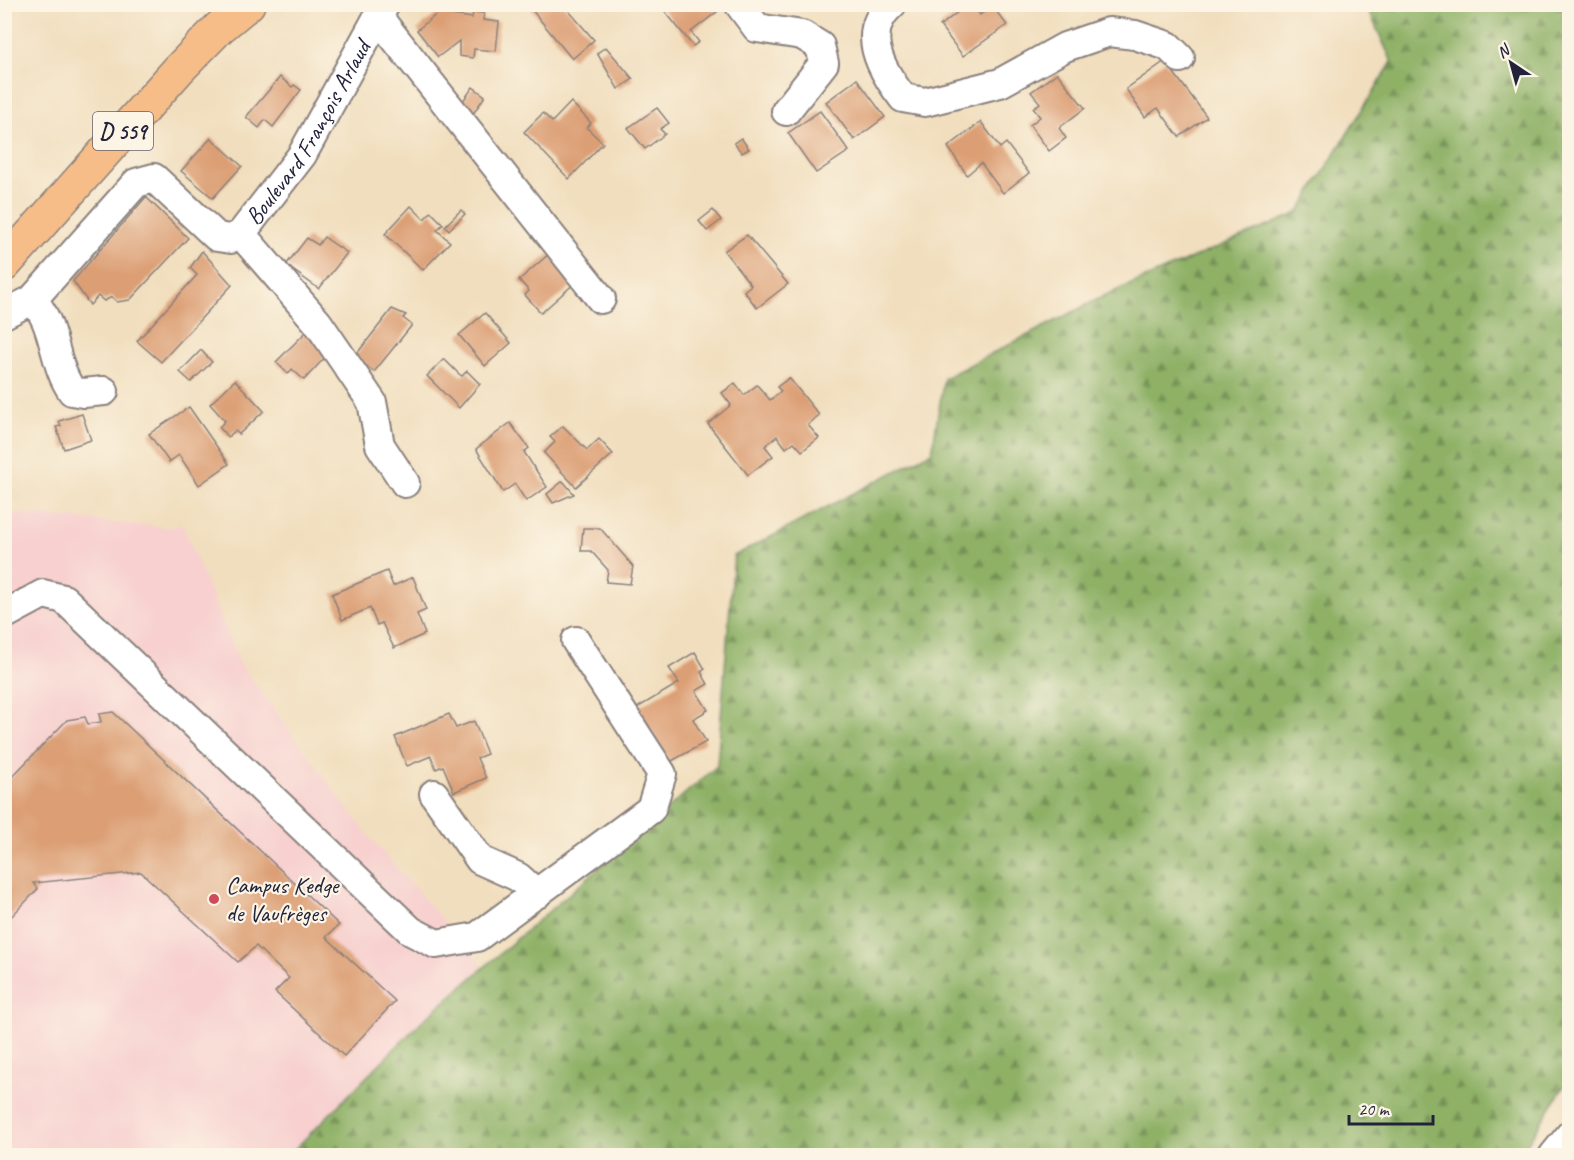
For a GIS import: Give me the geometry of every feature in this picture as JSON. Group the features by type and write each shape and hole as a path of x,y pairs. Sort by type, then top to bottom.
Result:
{"main road":[{"name":"D 559","path":"4,265 179,69 219,27 248,4"}],"street":[{"path":"739,4 757,28 802,34 820,46 824,63 786,111"},
{"path":"892,4 880,15 874,34 876,48 890,81 903,98 925,102 1000,83 1065,47 1109,32 1135,35 1168,46 1180,58"},
{"path":"382,11 602,299"},
{"name":"Boulevard François Arlaud","path":"4,314 32,300 136,183 154,178 217,237 231,239 241,234 302,155 382,11"},
{"path":"241,234 318,323 372,402 380,445 405,483"},
{"path":"32,300 43,310 61,376 72,391 83,393 104,391"},
{"path":"4,615 43,594 64,598 411,931 436,944 477,937 651,809 662,774 576,641"},
{"path":"434,794 480,860 518,877 537,894"}],"shaded area":[{"name":"Campus Kedge de Vaufrèges","path":"4,512 170,528 182,524 239,662 366,833 483,966 422,1021 288,1155 5,1155"}],"green space":[{"path":"1366,5 1569,5 1570,1077 1520,1155 288,1156 422,1021 717,766 734,556 932,452 944,378 1108,294 1298,213 1392,62"}],"building":[{"path":"527,4 563,4 594,40 572,59"},
{"path":"659,4 713,4 718,11 691,32 699,42 693,46"},
{"path":"968,4 972,4 980,15 992,6 1007,25 963,56 940,26"},
{"path":"473,12 484,13 483,20 499,22 496,51 474,49 473,58 459,56 459,41 438,57 417,30 438,13 472,18"},
{"path":"606,47 633,79 618,89 597,53"},
{"path":"1165,61 1207,117 1179,137 1158,108 1145,117 1126,89"},
{"path":"1057,73 1085,108 1059,128 1066,138 1049,151 1030,125 1040,117 1033,108 1040,103 1031,92"},
{"path":"280,77 292,87 294,85 301,90 273,127 265,120 259,128 246,117"},
{"path":"857,79 885,117 854,140 826,102"},
{"path":"473,87 485,96 473,114 460,105"},
{"path":"571,102 591,123 587,128 603,143 569,179 524,132 543,113 552,122"},
{"path":"657,108 669,123 660,129 665,134 645,149 628,128"},
{"path":"820,111 849,151 816,173 788,133"},
{"path":"981,122 1000,148 1006,143 1029,173 1003,193 981,163 967,175 948,147"},
{"path":"211,138 242,166 213,198 181,171"},
{"path":"741,138 749,149 742,153 734,143"},
{"path":"146,197 188,238 130,300 117,302 112,297 104,301 98,296 90,305 73,281"},
{"path":"411,206 424,219 431,212 443,224 437,230 450,242 423,270 385,234"},
{"path":"461,210 465,214 449,230 445,226"},
{"path":"713,210 721,220 707,231 699,221"},
{"path":"747,235 788,284 757,308 744,291 751,285 724,251"},
{"path":"324,237 347,253 319,289 286,265 307,238 318,245"},
{"path":"202,251 232,285 161,362 137,341 197,275 190,268"},
{"path":"550,253 577,281 541,313 525,295 529,291 519,280"},
{"path":"392,309 406,315 403,318 412,325 374,372 355,356"},
{"path":"485,313 511,343 485,366 459,335"},
{"path":"308,330 330,352 304,380 292,369 288,374 276,362"},
{"path":"201,350 212,362 191,382 180,372"},
{"path":"444,359 459,374 462,376 467,371 480,384 459,408 427,376"},
{"path":"789,378 819,415 808,425 819,438 802,451 794,442 786,448 777,436 765,446 773,456 748,475 708,424 731,405 722,393 735,383 744,395 757,385 770,400 781,391 777,387"},
{"path":"235,380 264,411 239,434 235,431 228,437 219,427 225,421 210,404"},
{"path":"189,407 229,464 199,485 179,455 169,462 149,434"},
{"path":"82,414 91,440 64,449 56,427 61,426 59,421"},
{"path":"510,423 529,448 524,452 547,487 526,501 515,484 503,492 476,449"},
{"path":"563,426 587,450 599,439 613,454 576,487 544,453 555,442 550,437"},
{"path":"563,481 574,494 553,503 547,494"},
{"path":"583,528 600,528 633,566 630,584 606,582 608,570 591,551 581,551"},
{"path":"387,571 393,586 413,577 426,610 417,614 425,634 394,648 382,623 377,625 370,608 342,620 332,594"},
{"path":"695,652 705,669 701,672 708,684 696,691 708,710 693,719 706,742 670,762 637,708 679,683 669,668"},
{"path":"113,712 339,925 326,937 395,1001 344,1056 275,992 289,978 256,946 238,962 141,872 33,883 38,889 4,924 4,785 67,720 85,717 88,724 101,722 99,714"},
{"path":"449,714 456,728 474,721 487,754 477,758 486,778 454,792 443,766 436,769 431,756 407,766 395,737"}],"place":[{"name":"Campus Kedge de Vaufrèges","path":"214,899"}]}
